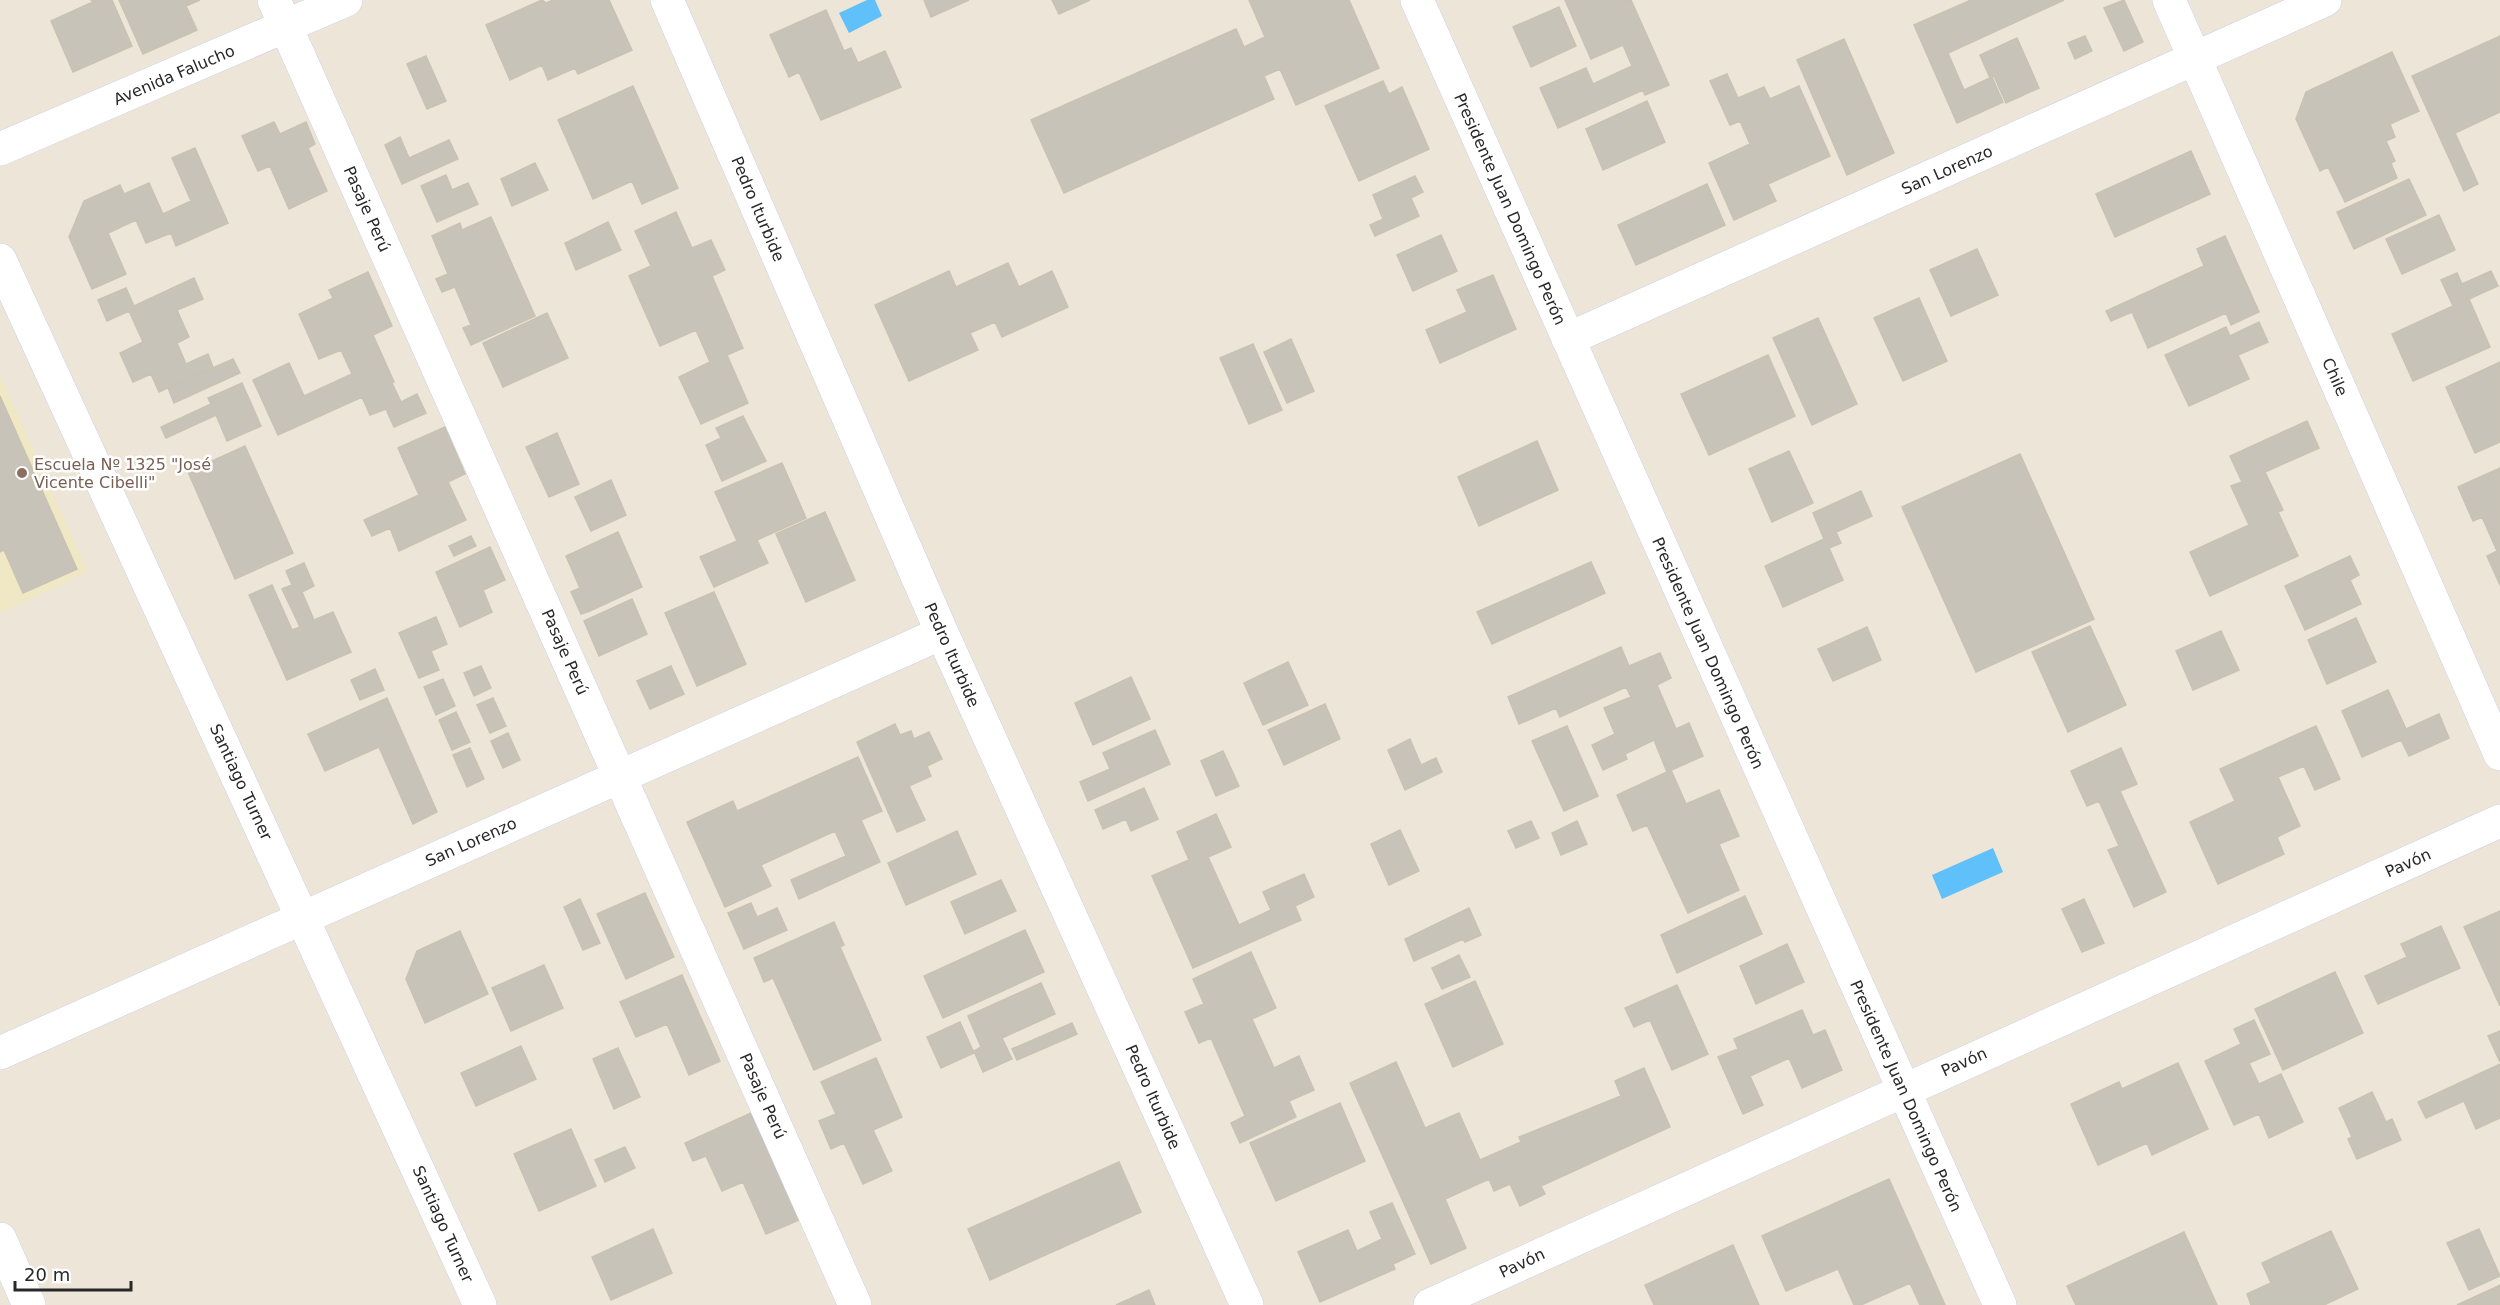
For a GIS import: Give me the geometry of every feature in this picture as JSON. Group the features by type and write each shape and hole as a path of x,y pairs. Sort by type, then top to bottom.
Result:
{"street":[{"name":"Avenida Falucho","path":"0,149 280,14 346,0"},
{"name":"Pedro Iturbide","path":"667,0 942,633 1247,1305"},
{"name":"Presidente Juan Domingo Perón","path":"1417,0 2000,1305"},
{"name":"Chile","path":"2169,0 2500,754"},
{"name":"San Lorenzo","path":"1568,339 2325,0"},
{"name":"Pasaje Perú","path":"280,14 855,1305"},
{"name":"Santiago Turner","path":"0,260 480,1305"},
{"name":"San Lorenzo","path":"0,1053 942,633"},
{"name":"Pavón","path":"1430,1305 1903,1089 2500,821"},
{"path":"0,1239 29,1305"}],"shaded area":[{"name":"Escuela Nº 1325 \"José Vicente Cibelli\"","path":"0,375 88,572 0,613"}],"water":[{"path":"867,0 875,0 882,16 849,33 839,13"},
{"path":"1993,848 2003,872 1942,899 1932,875"}],"building":[{"path":"91,0 112,0 132,46 73,72 51,21 93,2"},
{"path":"119,0 200,0 186,6 197,30 143,54"},
{"path":"542,0 546,3 553,0 609,0 632,50 578,74 575,68 548,80 542,65 510,80 486,25"},
{"path":"924,0 969,0 931,17"},
{"path":"1052,0 1090,0 1059,14"},
{"path":"1249,0 1349,0 1379,68 1296,105 1280,69 1264,76 1274,99 1064,193 1031,120 1236,29 1244,47 1265,37"},
{"path":"1565,0 1631,0 1669,85 1645,95 1643,90 1558,128 1540,88 1586,68 1593,84 1632,66 1623,45 1591,59"},
{"path":"1971,0 2064,0 1948,53 1964,90 1990,78 1980,55 2017,38 2039,88 2006,103 1994,76 1992,77 2003,102 1957,123 1914,25"},
{"path":"2124,0 2143,42 2124,51 2104,8"},
{"path":"1559,7 1576,46 1531,67 1513,27"},
{"path":"826,10 844,51 851,48 858,63 885,51 901,87 821,120 799,72 789,77 770,35"},
{"path":"2085,36 2092,51 2075,59 2068,43"},
{"path":"2500,36 2500,112 2455,133 2478,184 2464,191 2412,76"},
{"path":"1844,39 1894,153 1847,175 1797,60"},
{"path":"2392,52 2419,111 2390,124 2395,137 2386,141 2395,161 2391,163 2397,178 2345,202 2328,167 2320,171 2296,119 2306,92"},
{"path":"426,56 446,101 427,109 407,64"},
{"path":"1727,74 1738,98 1764,87 1770,99 1799,86 1830,156 1768,184 1776,201 1734,220 1709,163 1750,144 1740,121 1730,125 1710,81"},
{"path":"1383,81 1389,94 1402,87 1429,149 1359,181 1325,106"},
{"path":"633,86 678,188 642,204 632,181 593,199 558,120"},
{"path":"1647,101 1665,142 1603,170 1586,129"},
{"path":"274,122 280,134 306,122 315,144 308,148 327,191 289,209 270,166 258,171 242,136"},
{"path":"400,137 409,158 449,140 458,159 402,184 385,145"},
{"path":"195,148 228,223 176,246 171,233 146,243 136,220 108,233 126,274 92,289 69,237 84,201 120,185 124,194 149,183 163,214 191,201 172,158"},
{"path":"2191,151 2210,194 2115,237 2096,194"},
{"path":"535,163 548,190 512,206 501,179"},
{"path":"446,175 452,190 468,183 478,204 437,222 421,186"},
{"path":"1415,176 1423,192 1411,198 1419,216 1375,236 1370,225 1383,219 1373,195"},
{"path":"2409,179 2426,215 2354,249 2337,212"},
{"path":"1707,184 1725,225 1636,265 1618,225"},
{"path":"676,212 692,248 711,240 725,270 712,276 743,348 727,355 748,403 701,424 679,377 710,362 696,330 660,346 629,276 651,266 635,231"},
{"path":"2439,215 2455,250 2402,274 2386,239"},
{"path":"491,217 535,316 471,345 463,328 471,325 455,287 442,292 436,279 448,274 432,236 460,223 462,230"},
{"path":"608,222 621,250 576,270 565,243"},
{"path":"1441,235 1457,271 1413,291 1397,255"},
{"path":"2225,236 2259,312 2231,325 2226,313 2148,348 2132,312 2111,321 2106,311 2204,266 2197,249"},
{"path":"1977,249 1998,295 1951,316 1930,270"},
{"path":"1008,263 1019,287 1052,271 1068,307 1002,337 995,322 970,333 978,350 909,381 875,305 949,271 956,287"},
{"path":"2491,271 2498,286 2469,299 2490,347 2413,381 2392,334 2453,306 2441,280 2457,273 2462,284"},
{"path":"368,272 392,326 373,335 394,382 392,383 401,402 417,394 426,413 394,427 386,409 370,415 362,397 278,435 253,380 289,363 304,396 352,374 341,350 319,359 299,314 333,298 329,290"},
{"path":"1493,275 1516,329 1440,363 1426,330 1467,312 1457,290"},
{"path":"194,278 203,299 177,310 189,337 177,343 186,364 208,354 213,367 159,392 151,374 133,382 120,353 143,342 129,311 107,321 98,300 126,288 134,306"},
{"path":"1919,298 1947,361 1903,381 1874,318"},
{"path":"547,313 568,358 503,387 483,343"},
{"path":"1818,318 1857,404 1812,425 1773,338"},
{"path":"2259,322 2268,342 2238,355 2249,379 2189,406 2165,355 2226,327 2230,336"},
{"path":"1291,339 1314,391 1287,403 1264,352"},
{"path":"1253,344 1282,410 1249,424 1220,358"},
{"path":"1768,355 1795,416 1709,455 1681,394"},
{"path":"233,359 240,373 174,403 168,388"},
{"path":"2500,362 2500,442 2475,453 2446,387"},
{"path":"242,383 261,426 227,441 216,415 166,438 161,427 211,404 208,398"},
{"name":"Escuela Nº 1325 \"José Vicente Cibelli\"","path":"0,396 77,569 23,593 4,550 0,552"},
{"path":"743,416 766,461 722,481 706,445 721,438 716,428"},
{"path":"2307,421 2319,448 2265,472 2283,510 2278,512 2298,556 2210,596 2190,552 2249,525 2231,486 2242,482 2230,456"},
{"path":"445,427 465,474 448,482 466,520 399,551 390,528 372,536 364,520 419,495 398,448"},
{"path":"557,433 579,484 549,497 526,447"},
{"path":"1537,441 1558,490 1479,526 1458,477"},
{"path":"245,446 293,553 235,579 188,472"},
{"path":"1789,451 1813,503 1772,522 1749,469"},
{"path":"2020,454 2094,619 1976,672 1902,507"},
{"path":"782,463 806,518 757,540 768,563 714,587 700,557 737,541 715,492"},
{"path":"2500,468 2500,585 2487,556 2497,551 2482,517 2473,521 2458,487"},
{"path":"611,480 626,515 591,531 575,497"},
{"path":"1861,491 1872,516 1836,532 1841,543 1829,548 1843,580 1783,607 1765,566 1824,539 1813,513"},
{"path":"825,512 855,580 806,602 776,534"},
{"path":"618,532 642,587 590,611 566,556"},
{"path":"471,536 476,546 454,556 449,546"},
{"path":"490,547 505,580 483,590 492,612 460,627 436,572"},
{"path":"2350,556 2359,575 2350,580 2361,604 2305,630 2285,586"},
{"path":"1591,562 1605,593 1492,644 1477,612"},
{"path":"304,563 314,586 302,592 314,620 333,612 351,652 287,680 249,595 272,585 292,630 300,627 282,589 292,585 286,571"},
{"path":"580,588 590,611 581,614 571,592"},
{"path":"714,592 746,664 697,686 665,613"},
{"path":"632,599 647,634 599,656 584,621"},
{"path":"436,617 447,644 431,651 439,670 419,678 399,633"},
{"path":"2356,618 2376,662 2327,684 2308,640"},
{"path":"2090,626 2126,705 2068,732 2032,652"},
{"path":"1867,627 1881,660 1833,681 1818,649"},
{"path":"2221,631 2239,670 2193,690 2176,651"},
{"path":"1621,647 1629,666 1660,653 1671,678 1657,685 1676,729 1689,723 1703,756 1667,772 1654,740 1625,754 1627,759 1603,770 1592,745 1615,734 1604,708 1631,697 1626,687 1560,717 1556,708 1519,724 1508,697"},
{"path":"1288,662 1308,705 1263,725 1244,683"},
{"path":"481,666 491,688 474,696 464,673"},
{"path":"671,666 684,694 650,709 637,681"},
{"path":"375,669 384,690 360,700 351,680"},
{"path":"1131,677 1150,719 1093,745 1075,703"},
{"path":"443,679 455,706 436,715 424,687"},
{"path":"2388,690 2406,729 2439,714 2449,738 2409,756 2401,740 2362,757 2342,711"},
{"path":"387,698 437,812 413,824 379,747 325,771 308,734"},
{"path":"493,698 506,726 490,733 477,705"},
{"path":"1325,704 1340,739 1284,765 1268,730"},
{"path":"456,712 470,742 452,750 439,720"},
{"path":"895,724 900,735 911,731 914,739 929,732 942,759 927,766 931,776 909,786 925,820 897,832 857,742"},
{"path":"1567,726 1598,796 1564,811 1532,741"},
{"path":"2316,726 2340,779 2315,790 2304,766 2278,777 2300,826 2277,837 2284,854 2218,884 2190,822 2235,801 2220,769"},
{"path":"1155,730 1170,764 1088,801 1080,782 1110,769 1103,753"},
{"path":"508,733 520,760 503,768 491,741"},
{"path":"1410,739 1421,765 1436,758 1442,772 1405,790 1388,750"},
{"path":"470,748 484,779 467,787 453,755"},
{"path":"2121,748 2137,784 2120,791 2166,892 2134,907 2108,850 2119,846 2099,801 2087,806 2071,771"},
{"path":"1223,751 1239,786 1216,796 1201,761"},
{"path":"858,757 882,811 861,820 880,862 799,899 791,880 846,856 835,831 761,865 771,886 725,907 687,822 733,801 737,811"},
{"path":"1671,770 1686,804 1719,790 1739,836 1719,844 1739,890 1688,913 1647,825 1633,831 1617,795"},
{"path":"1144,788 1158,819 1131,831 1126,819 1103,829 1095,810"},
{"path":"1216,814 1231,847 1208,857 1239,925 1271,910 1263,892 1304,874 1314,897 1295,906 1301,920 1193,968 1152,876 1189,860 1177,832"},
{"path":"1531,821 1539,838 1516,848 1508,831"},
{"path":"1577,821 1587,844 1561,855 1552,833"},
{"path":"1400,830 1419,871 1389,885 1371,844"},
{"path":"957,831 976,874 906,905 888,863"},
{"path":"1001,880 1016,911 965,934 951,902"},
{"path":"645,893 674,957 626,979 597,914"},
{"path":"1745,896 1762,934 1677,973 1661,935"},
{"path":"580,899 600,943 583,950 564,907"},
{"path":"2084,899 2104,943 2082,952 2062,909"},
{"path":"751,903 757,917 777,908 787,930 744,949 728,913"},
{"path":"1469,908 1481,935 1465,942 1463,939 1414,961 1405,939"},
{"path":"2500,911 2500,1006 2464,927"},
{"path":"834,922 844,945 840,947 881,1040 814,1070 773,978 764,982 754,958"},
{"path":"2441,926 2460,968 2378,1004 2365,976 2407,957 2401,944"},
{"path":"1025,930 1044,972 943,1018 924,976"},
{"path":"460,931 488,994 425,1023 406,979 417,951"},
{"path":"1787,944 1804,982 1756,1004 1740,966"},
{"path":"1251,952 1276,1008 1252,1019 1274,1068 1299,1056 1314,1090 1289,1101 1296,1117 1240,1143 1231,1123 1245,1116 1211,1038 1199,1043 1185,1012 1204,1004 1193,979"},
{"path":"1459,955 1470,977 1442,989 1432,968"},
{"path":"544,965 563,1008 511,1031 492,988"},
{"path":"2335,972 2363,1033 2283,1070 2255,1009"},
{"path":"682,975 720,1061 689,1075 667,1024 636,1037 620,1002"},
{"path":"1475,981 1503,1044 1453,1067 1425,1004"},
{"path":"1041,983 1055,1014 1002,1038 1012,1059 983,1072 974,1051 981,1047 968,1016"},
{"path":"1677,985 1708,1054 1672,1070 1650,1020 1634,1027 1625,1008"},
{"path":"1802,1010 1813,1035 1825,1030 1842,1070 1802,1088 1789,1058 1750,1076 1763,1105 1743,1114 1718,1057 1738,1049 1734,1039"},
{"path":"2254,1020 2270,1054 2249,1063 2259,1084 2281,1074 2303,1122 2269,1138 2259,1114 2234,1125 2205,1061 2241,1044 2234,1029"},
{"path":"960,1022 974,1053 941,1068 927,1037"},
{"path":"1072,1023 1077,1034 1017,1060 1012,1049"},
{"path":"2500,1031 2500,1062 2488,1036"},
{"path":"521,1046 536,1079 476,1106 461,1073"},
{"path":"618,1048 640,1097 614,1109 593,1059"},
{"path":"876,1058 902,1117 873,1130 892,1171 863,1184 844,1143 831,1149 819,1121 836,1114 821,1082"},
{"path":"1396,1062 1425,1128 1459,1113 1480,1160 1521,1142 1519,1137 1621,1096 1615,1081 1644,1068 1670,1127 1541,1186 1545,1194 1520,1206 1510,1184 1494,1191 1489,1179 1445,1199 1466,1248 1431,1264 1350,1083"},
{"path":"2178,1063 2208,1129 2152,1155 2147,1143 2098,1165 2071,1104 2119,1082 2122,1089"},
{"path":"2500,1064 2500,1118 2476,1129 2464,1101 2426,1118 2418,1102"},
{"path":"2372,1092 2386,1122 2392,1119 2401,1140 2357,1159 2348,1139 2352,1137 2339,1108"},
{"path":"1340,1103 1365,1161 1276,1201 1250,1143"},
{"path":"751,1113 799,1220 766,1234 743,1182 722,1191 706,1156 693,1161 685,1143"},
{"path":"571,1129 596,1186 539,1211 514,1154"},
{"path":"625,1147 635,1168 605,1182 595,1160"},
{"path":"1119,1162 1141,1212 990,1280 968,1229"},
{"path":"1889,1179 1945,1305 1920,1305 1910,1283 1861,1305 1854,1305 1838,1269 1786,1291 1762,1236"},
{"path":"1392,1203 1415,1254 1393,1264 1395,1269 1320,1302 1298,1252 1348,1230 1357,1251 1382,1239 1370,1212"},
{"path":"653,1229 672,1273 611,1300 592,1257"},
{"path":"2479,1229 2500,1276 2469,1290 2447,1243"},
{"path":"2331,1231 2358,1289 2324,1305 2251,1305 2247,1294 2271,1283 2262,1263"},
{"path":"2184,1232 2217,1305 2076,1305 2067,1286"},
{"path":"1733,1245 1759,1305 1654,1305 1645,1285"},
{"path":"2500,1285 2500,1305 2457,1305 2494,1288"},
{"path":"1149,1290 1155,1305 1116,1305"}],"place":[{"name":"Escuela Nº 1325 \"José Vicente Cibelli\"","path":"22,473"}]}
